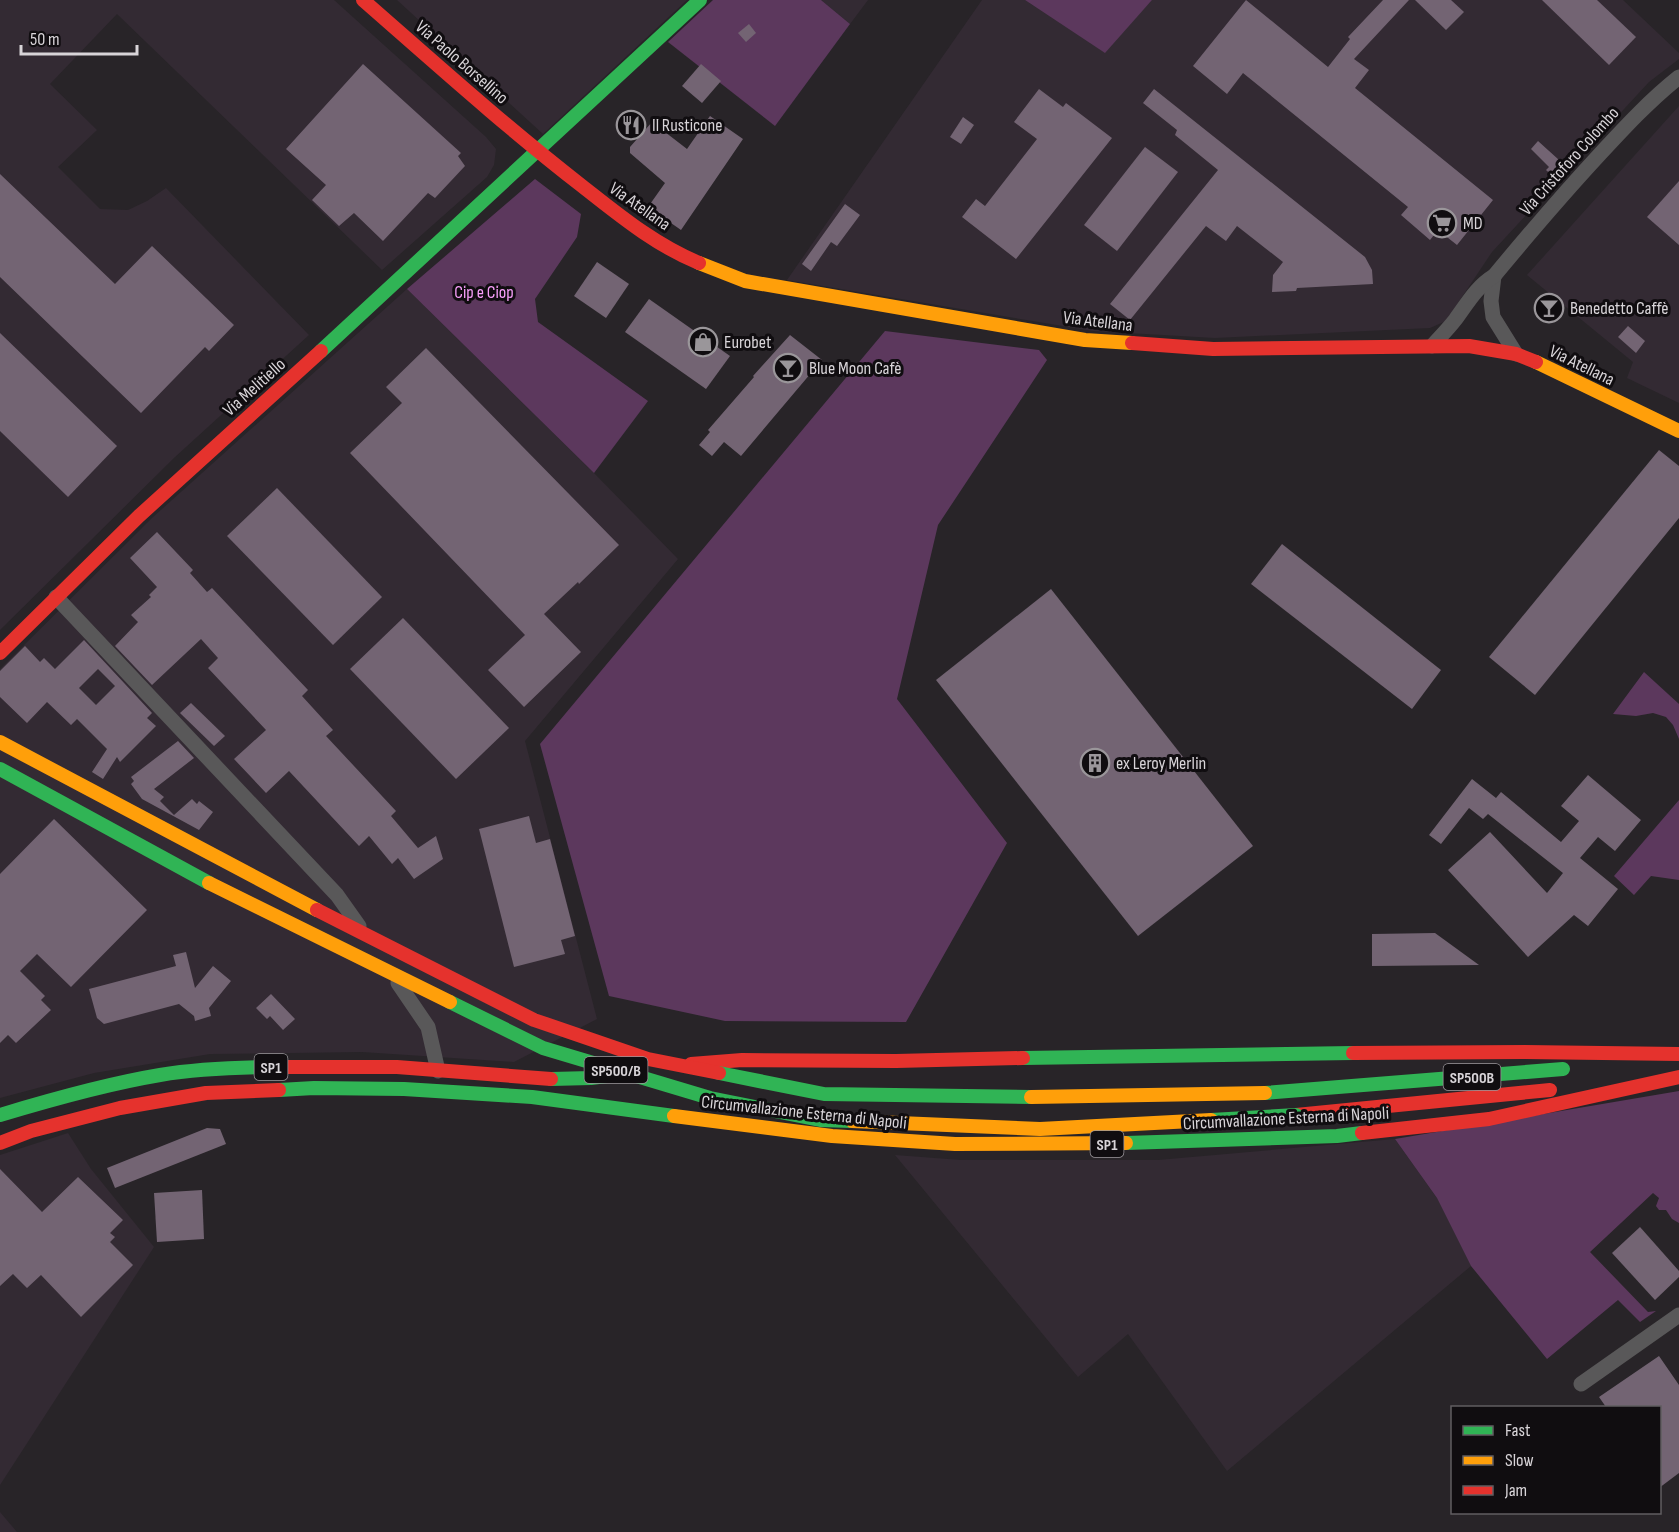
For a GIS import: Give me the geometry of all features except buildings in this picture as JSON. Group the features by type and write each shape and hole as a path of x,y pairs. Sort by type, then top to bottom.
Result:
{"main road":[{"name":"Via Paolo Borsellino","path":"363,0 538,152"},
{"name":"Via Melitiello","path":"0,653 139,516 538,152 700,0"},
{"name":"Via Atellana","path":"538,152 637,229 682,255 745,281 1085,340 1213,349 1469,346 1516,354 1679,431"},
{"name":"SP500/B","path":"0,742 258,880 534,1020 648,1059 824,1094 1038,1097 1266,1093"},
{"name":"SP500/B","path":"0,769 232,896 543,1048 710,1098 820,1120 1040,1129 1296,1114"},
{"name":"SP1","path":"0,1115 52,1099 161,1075 252,1067 397,1067 546,1079 591,1078 693,1064 742,1060 1513,1052 1679,1054"},
{"path":"1596,1067 1679,1060"},
{"name":"SP500B","path":"1266,1093 1573,1069"},
{"name":"SP500B","path":"1296,1114 1679,1077"},
{"name":"Circumvallazione Esterna di Napoli","path":"0,1143 31,1131 120,1107 206,1093 314,1088 404,1089 532,1097 832,1137 955,1144 1155,1143 1337,1136 1490,1119 1679,1077"}],"street":[{"name":"Via Cristoforo Colombo","path":"1432,346 1455,320 1475,291 1494,276 1579,177 1663,90 1679,77"},
{"path":"1494,276 1491,301 1493,317 1516,354"},
{"path":"56,597 338,895 428,1027 438,1071"},
{"path":"1581,1384 1679,1315"}],"shaded area":[{"path":"0,0 334,0 486,137 496,149 494,165 487,177 382,270 117,14 50,84 97,130 58,167 100,209 128,210 166,188 309,335 175,457 0,630"},
{"path":"397,0 687,0 543,134"},
{"path":"821,0 868,0 850,24"},
{"path":"982,0 1025,0 1104,52 1152,0 1623,0 1679,53 1679,59 1649,82 1492,252 1446,321 1430,328 1215,338 1093,331 787,280"},
{"path":"1679,106 1679,403 1627,378 1633,362 1527,275"},
{"path":"407,289 678,559 525,741 597,1019 514,1062 362,1052 210,1054 94,1073 0,1098 0,669 152,518"},
{"path":"68,1133 91,1169 154,1247 0,1485 0,1155"},
{"path":"1395,1139 1437,1198 1471,1266 1227,1471 1128,1334 1078,1377 895,1155 961,1160 1158,1160"},
{"path":"0,1512 17,1532 0,1532"}],"green space":[{"path":"713,0 821,0 850,24 775,126 668,42"},
{"path":"1025,0 1152,0 1105,53"},
{"name":"Cip e Ciop","path":"535,179 581,214 577,237 535,299 538,322 648,401 594,473 407,289"},
{"path":"885,331 1039,350 1047,360 938,525 897,699 1007,843 906,1022 725,1021 609,996 540,744"},
{"path":"1644,672 1679,704 1679,739 1673,725 1666,717 1653,713 1636,716 1613,714"},
{"path":"1679,800 1679,880 1651,876 1634,895 1614,876"},
{"path":"1679,1091 1679,1223 1672,1219 1666,1210 1659,1210 1656,1206 1659,1198 1653,1193 1590,1252 1648,1312 1656,1311 1640,1322 1618,1300 1547,1359 1471,1266 1437,1198 1395,1139"}],"traffic: fast":[{"path":"321,351 700,0"},
{"path":"0,769 209,883"},
{"path":"450,1002 543,1048 710,1098 820,1120 852,1121"},
{"path":"1023,1058 1353,1053"},
{"path":"0,1115 80,1092 160,1075 224,1068 289,1067"},
{"path":"1265,1093 1563,1069"},
{"path":"551,1079 591,1078 631,1073"},
{"path":"719,1073 824,1094 1031,1097"},
{"path":"279,1090 404,1089 532,1097 674,1116"},
{"path":"1211,1120 1296,1115"},
{"path":"1126,1143 1337,1136 1362,1133"}],"traffic: slow":[{"path":"699,263 745,281 1085,340 1132,343"},
{"path":"1536,362 1679,431"},
{"path":"0,742 317,910"},
{"path":"209,883 450,1002"},
{"path":"1031,1097 1265,1093"},
{"path":"674,1116 832,1136 955,1144 1126,1143"},
{"path":"852,1121 1040,1129 1211,1120"}],"traffic: jam":[{"path":"363,0 498,118 596,197 652,238 699,263"},
{"path":"1132,343 1213,349 1469,346 1516,354 1536,362"},
{"path":"0,653 139,516 321,351"},
{"path":"317,910 534,1020 648,1059 719,1073"},
{"path":"1353,1053 1679,1054"},
{"path":"691,1064 742,1060 896,1061 1023,1058"},
{"path":"289,1067 397,1067 551,1079"},
{"path":"1362,1133 1489,1119 1679,1077"},
{"path":"0,1143 31,1131 120,1108 206,1093 279,1090"},
{"path":"1296,1115 1550,1090"}],"place":[{"name":"Il Rusticone","path":"631,125"},
{"name":"MD","path":"1442,223"},
{"name":"Benedetto Caffè","path":"1549,308"},
{"name":"Eurobet","path":"703,342"},
{"name":"Blue Moon Cafè","path":"788,368"},
{"name":"ex Leroy Merlin","path":"1095,763"}]}
